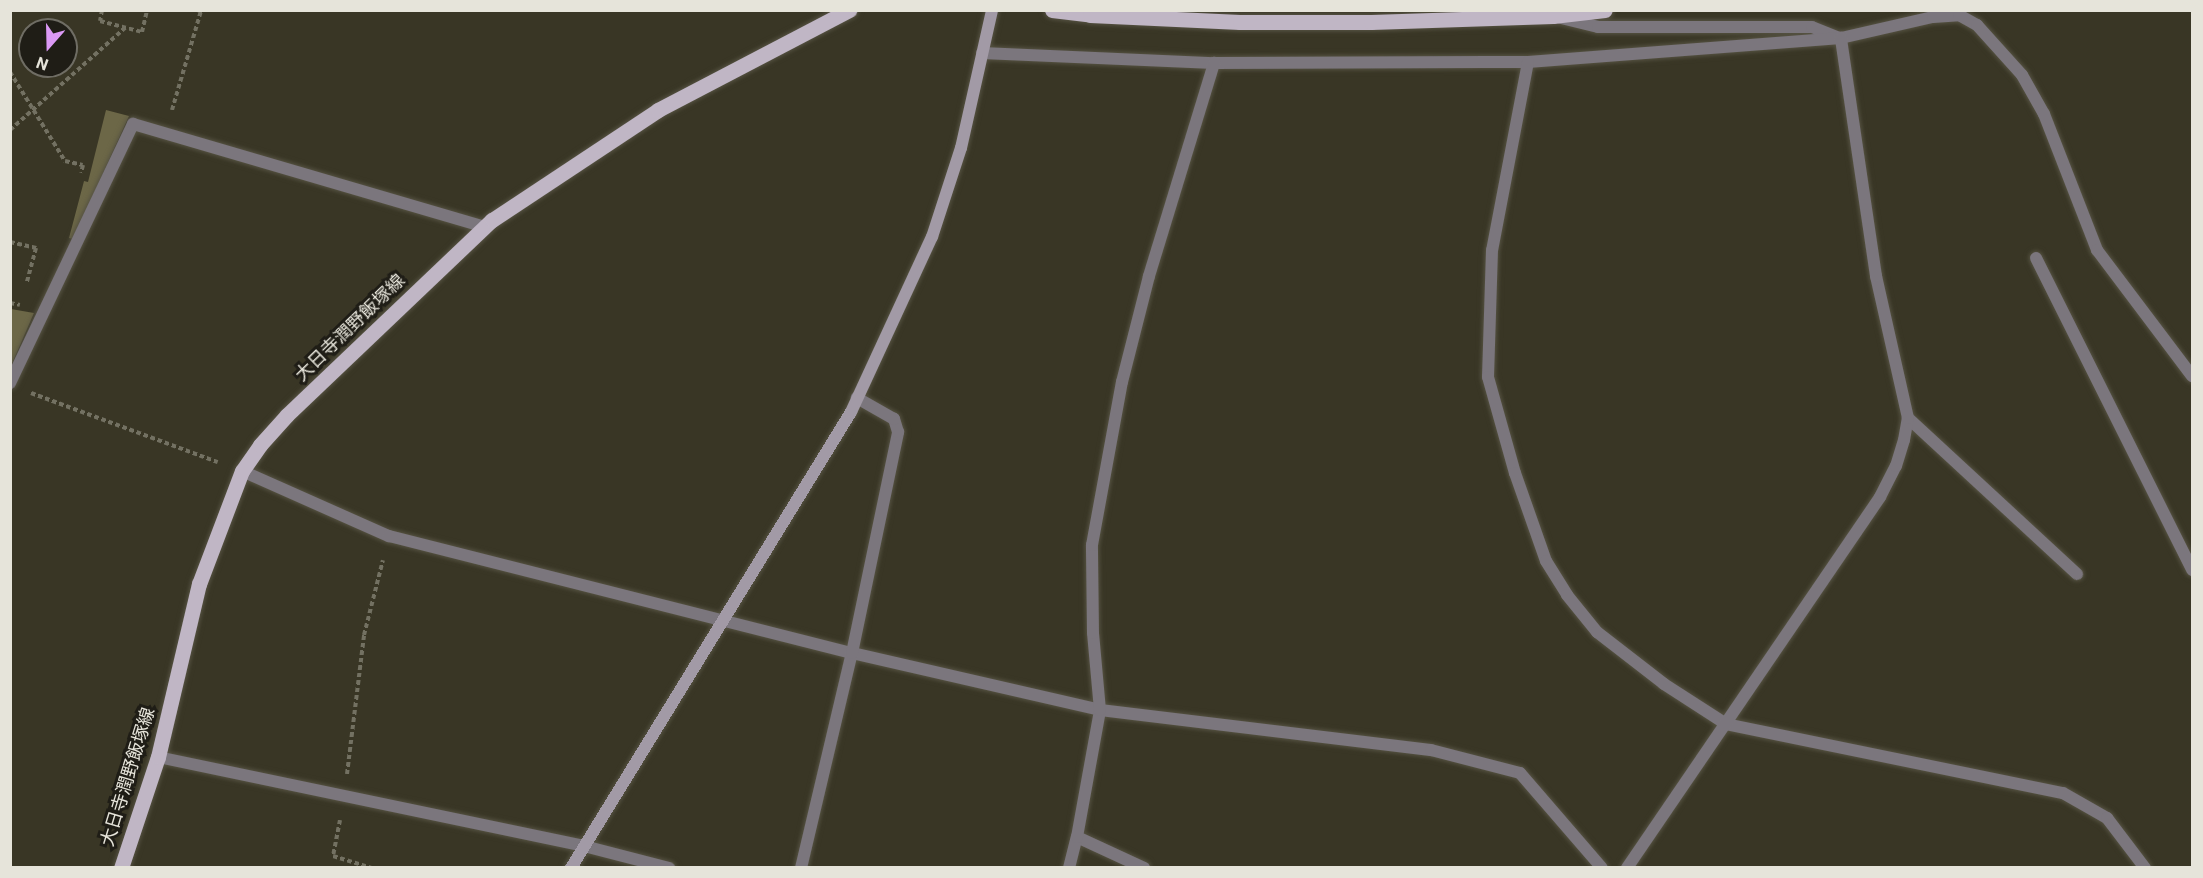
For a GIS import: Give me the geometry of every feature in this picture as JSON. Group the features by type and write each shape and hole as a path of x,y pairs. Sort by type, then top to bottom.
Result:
{"main road":[{"name":"大日寺潤野飯塚線","path":"120,867 158,758 199,584 242,471 260,445 287,415 485,227 658,110 849,10"},
{"path":"1052,10 1090,15 1240,22 1371,22 1553,16 1605,10"}],"street":[{"path":"571,867 857,398 932,237 961,148 992,10"},
{"path":"982,53 1214,63 1528,62 1841,38 1961,13 1977,25 2022,75 2044,114 2097,249 2193,376"},
{"path":"1553,16 1598,27 1812,27 1841,38"},
{"path":"1627,867 1880,497 1896,466 1908,418 1876,276 1841,38"},
{"path":"1528,62 1492,250 1488,377 1515,473 1546,561 1567,595 1597,632 1664,684 1726,724 2063,793 2107,818 2145,867"},
{"path":"1069,867 1077,837 1100,710 1094,633 1092,546 1122,382 1149,276 1214,63"},
{"path":"16,386 133,124 485,227"},
{"path":"2036,258 2193,570"},
{"path":"801,867 852,652 898,432 894,419 857,398"},
{"path":"1908,418 2077,574"},
{"path":"242,471 389,536 852,652 1100,710 1431,750 1520,773 1602,867"},
{"path":"158,758 584,846 669,867"},
{"path":"1077,837 1144,867"}],"path":[{"path":"102,10 100,21 142,32 147,10"},
{"path":"165,134 201,12 197,10"},
{"path":"10,130 125,28"},
{"path":"10,72 65,161 83,165 79,180"},
{"path":"10,242 36,248 27,282"},
{"path":"16,386 242,471"},
{"path":"372,867 333,856 344,798 364,635 389,536"}],"shaded area":[{"path":"106,110 129,116 73,239 69,238 84,181 88,182"},
{"path":"10,309 34,313 11,366"}]}
